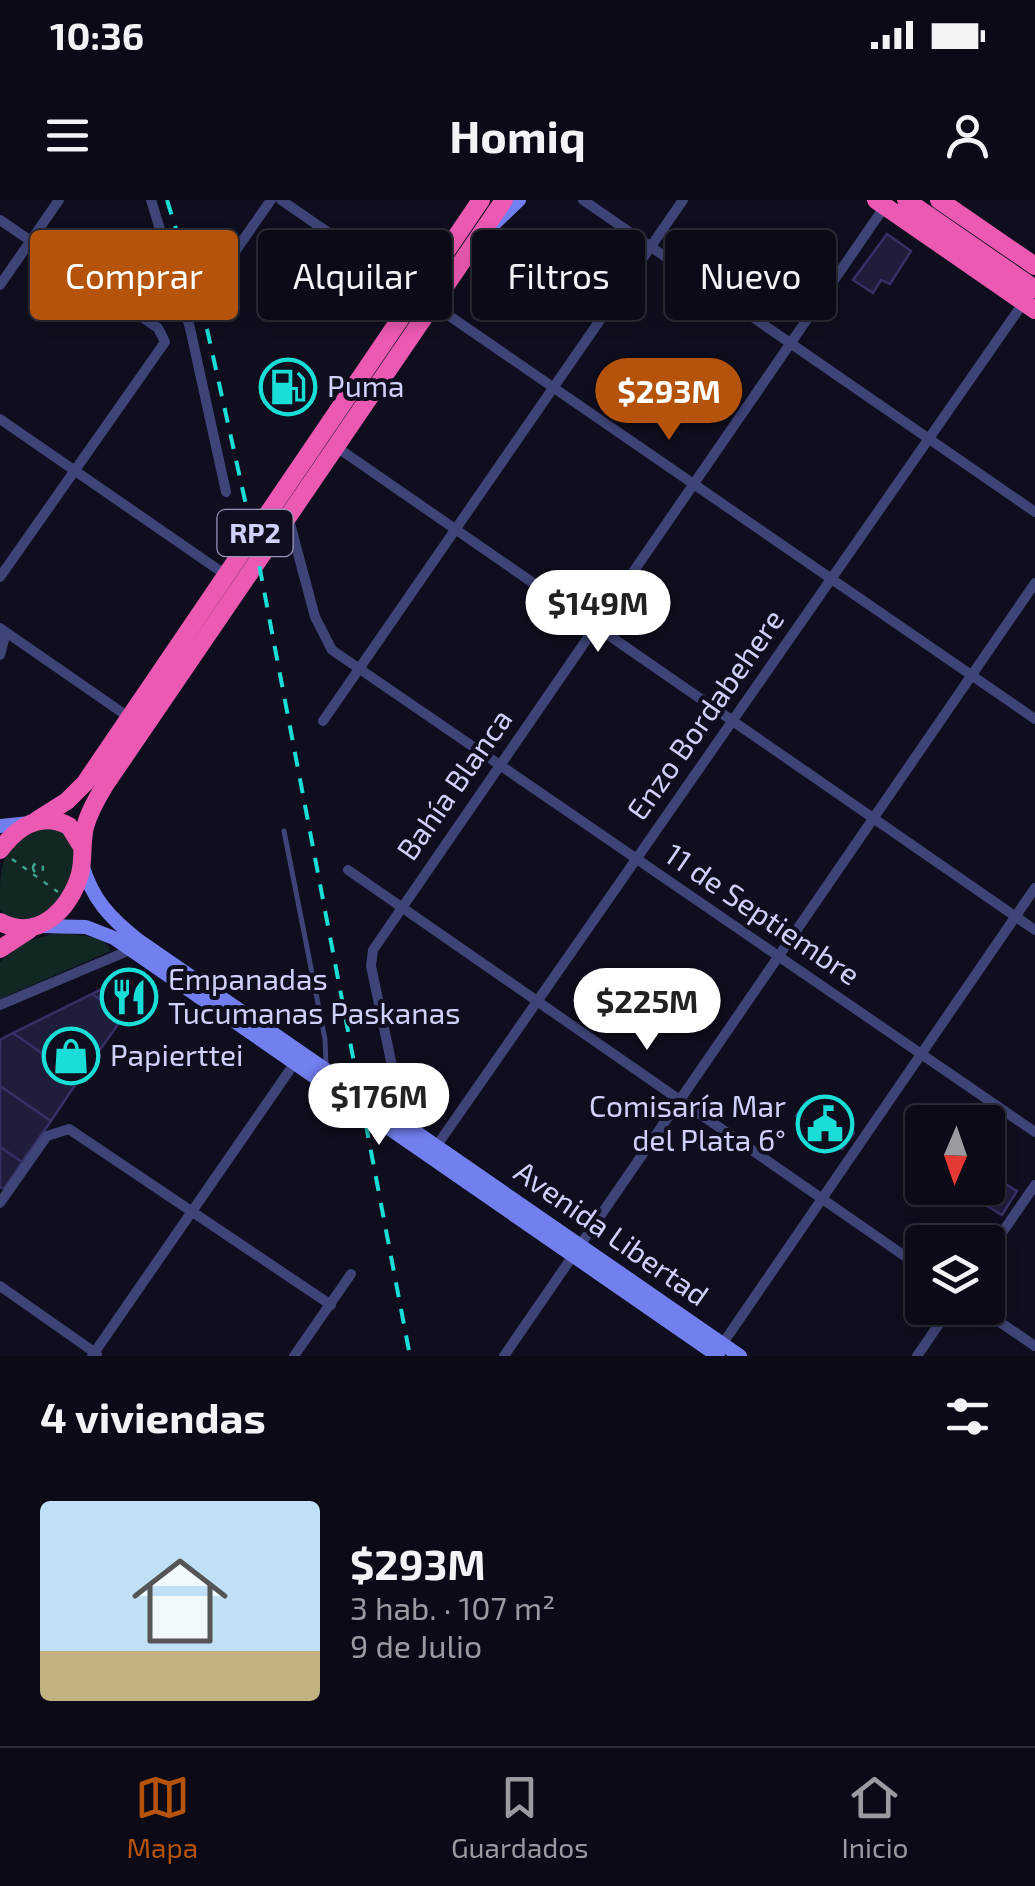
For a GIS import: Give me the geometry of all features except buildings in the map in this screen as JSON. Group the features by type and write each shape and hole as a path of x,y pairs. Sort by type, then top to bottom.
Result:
{"highway":[{"name":"RP2","path":"467,236 481,200"},
{"name":"RP2","path":"452,258 467,236 504,200"},
{"path":"906,200 1031,300"},
{"path":"940,200 1035,266"},
{"path":"880,203 1031,300"},
{"name":"RP2","path":"2,852 12,835 66,802 85,783 226,575 410,320"},
{"name":"RP2","path":"0,949 34,928 72,894 88,817 104,784 335,446 412,320"},
{"path":"34,822 62,822 73,831 82,854"},
{"path":"0,922 34,928"}],"main road":[{"path":"467,236 470,200"},
{"path":"467,236 519,200"},
{"path":"0,826 34,822"},
{"name":"Avenida Libertad","path":"82,854 94,895 114,922 298,1057 718,1352 740,1356"},
{"name":"Avenida Libertad","path":"34,928 96,929 298,1057 326,1068 405,1124 433,1151"}],"street":[{"path":"39,230 59,200"},
{"path":"151,200 190,328 226,492"},
{"path":"238,247 270,200"},
{"path":"281,200 325,230"},
{"path":"583,200 1035,512"},
{"path":"323,721 683,200"},
{"name":"Bahía Blanca","path":"405,1124 371,961 373,950 790,344 880,203"},
{"path":"0,220 30,241"},
{"path":"0,285 30,243"},
{"name":"Enzo Bordabehere","path":"433,1151 928,440 1031,300"},
{"path":"452,318 1035,720"},
{"path":"0,577 165,342 164,334 144,320"},
{"path":"0,419 226,575"},
{"path":"335,446 1035,930"},
{"name":"11 de Septiembre","path":"288,515 321,635 332,650 1035,1132"},
{"path":"504,1356 1035,583"},
{"path":"0,655 3,630 130,718"},
{"path":"348,870 905,1256"},
{"path":"718,1352 1035,888"},
{"path":"0,1005 130,950"},
{"path":"0,1286 95,1355 298,1057"},
{"path":"0,1202 47,1136 62,1128 79,1133 331,1305"},
{"path":"1005,1228 1035,1185"},
{"path":"294,1356 352,1274"},
{"path":"916,1356 938,1325"},
{"path":"1004,1325 1035,1346"}],"lane":[{"path":"284,831 325,1040 326,1068"}],"path":[{"path":"2,852 64,896"}],"green space":[{"path":"47,826 61,830 75,851 77,862 71,883 48,910 30,922 6,916 0,910 6,857 20,841"},
{"path":"60,932 104,939 111,951 0,999 0,962 25,942"}],"railway":[{"path":"167,200 207,329 258,559 410,1356"}],"place":[{"name":"Puma","path":"288,387"},
{"name":"Empanadas Tucumanas Paskanas","path":"129,997"},
{"name":"Papierttei","path":"71,1056"},
{"name":"Comisaría Mar del Plata 6°","path":"825,1124"}]}
